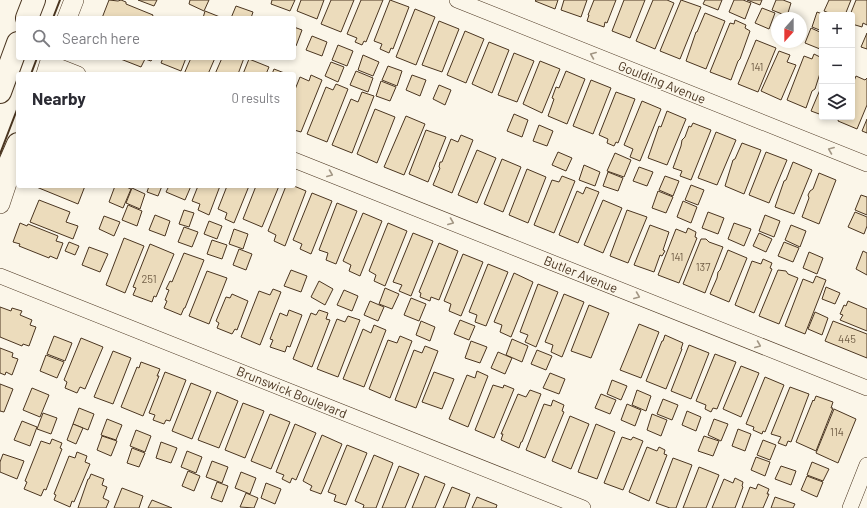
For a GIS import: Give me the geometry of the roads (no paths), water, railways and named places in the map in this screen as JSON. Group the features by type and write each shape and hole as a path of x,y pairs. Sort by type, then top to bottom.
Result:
{"highway":[{"path":"28,16 34,0"},
{"path":"0,92 16,48"},
{"path":"0,185 16,149"}],"street":[{"path":"68,16 74,0"},
{"name":"Goulding Avenue","path":"457,0 867,164"},
{"path":"49,65 72,72"},
{"path":"0,204 16,158"},
{"name":"Butler Avenue","path":"296,161 867,388"},
{"name":"Brunswick Boulevard","path":"0,276 583,508"},
{"path":"850,508 867,465"}]}
